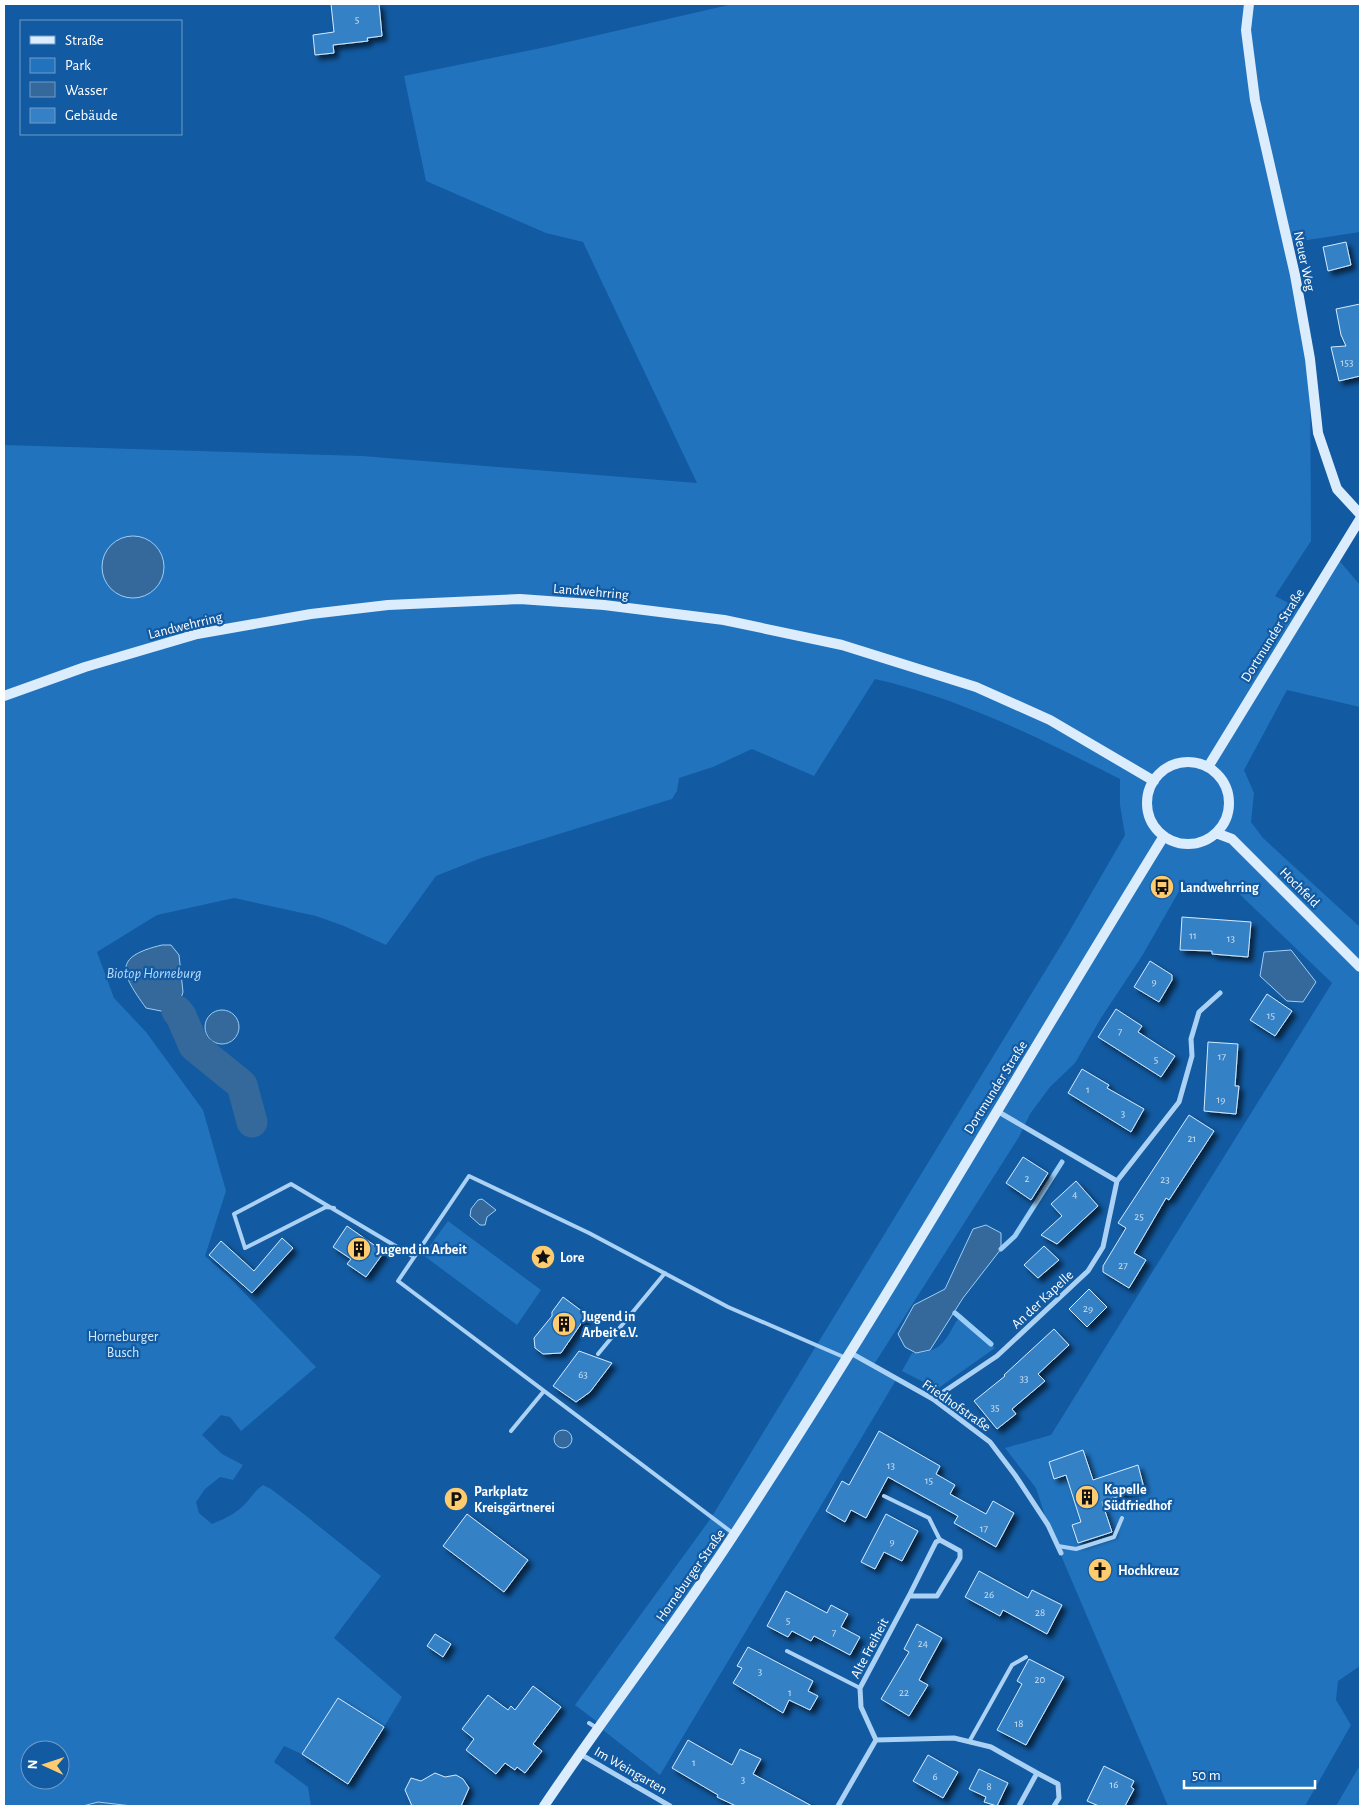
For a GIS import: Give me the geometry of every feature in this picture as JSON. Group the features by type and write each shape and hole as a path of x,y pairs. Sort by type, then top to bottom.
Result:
{"street":[{"name":"Neuer Weg","path":"1249,4 1246,30 1255,100 1295,275 1310,359 1318,433 1339,494 1360,514"},
{"name":"Dortmunder Straße","path":"1208,767 1360,519"},
{"name":"Landwehrring","path":"4,696 85,667 197,634 311,614 378,606 520,599 604,605 724,620 842,645 976,687 1050,720 1154,781"},
{"path":"1178,763 1197,763 1208,767 1218,775 1225,786 1229,798 1228,811 1224,823 1216,833 1204,840 1191,844 1177,842 1164,836 1155,828 1147,804 1148,792 1154,781 1162,771 1178,763"},
{"name":"Hochfeld","path":"1216,833 1232,839 1360,967"},
{"name":"Dortmunder Straße","path":"847,1355 1164,836"},
{"name":"An der Kapelle","path":"933,1399 997,1356 1088,1271 1103,1247 1117,1181 1179,1102 1192,1056 1191,1039 1199,1012 1220,993"},
{"path":"997,1111 1117,1181"},
{"name":"Friedhofstraße","path":"847,1355 933,1399 990,1442 1020,1482 1048,1526 1061,1553"},
{"name":"Horneburger Straße","path":"544,1806 580,1754 593,1725 691,1600 847,1355"},
{"path":"909,1596 937,1596 960,1558 960,1551 940,1540"},
{"name":"Alte Freiheit","path":"876,1740 861,1707 860,1688 936,1542 940,1540"},
{"path":"838,1806 876,1740 954,1738 991,1747 1058,1784 1059,1798 1054,1806"},
{"name":"Im Weingarten","path":"580,1754 670,1806"},
{"path":"1020,1806 1037,1773"}],"lane":[{"path":"734,1535 398,1281 469,1176 589,1233 728,1307 847,1355"},
{"path":"334,1208 326,1207 245,1248 234,1214 291,1184 334,1208 414,1256"},
{"path":"598,1354 665,1272"},
{"path":"512,1431 544,1391"},
{"path":"884,1496 930,1518 940,1540"},
{"path":"1058,1546 1076,1549 1114,1538 1122,1518"},
{"path":"787,1651 860,1688"},
{"path":"969,1742 1012,1665 1026,1657"}],"green space":[{"name":"Horneburger Busch","path":"733,4 1360,4 1360,232 1288,243 1310,359 1311,541 1275,596 1304,611 1337,558 1360,585 1360,707 1287,690 1244,770 1254,793 1251,822 1263,838 1360,927 1360,1666 1338,1681 1336,1700 1351,1725 1305,1806 1168,1806 1048,1525 1036,1488 1005,1448 1051,1435 1332,983 1230,885 1182,886 1142,956 1101,1018 1075,1063 1050,1087 1030,1114 1019,1137 873,1366 896,1380 660,1775 603,1730 691,1601 604,1727 575,1705 711,1518 1066,937 1125,835 1120,805 1120,779 1031,735 970,709 939,697 875,679 814,776 752,749 713,767 679,778 677,791 672,799 481,858 436,876 386,945 316,916 234,898 157,915 97,952 114,998 146,1032 203,1110 226,1191 205,1256 229,1277 316,1367 241,1431 230,1417 221,1415 202,1435 222,1454 243,1465 233,1480 220,1477 205,1489 196,1502 199,1513 212,1524 241,1508 263,1485 300,1511 381,1576 334,1638 402,1697 384,1727 338,1698 302,1754 284,1746 274,1762 308,1787 311,1806 132,1806 98,1802 83,1806 4,1806 4,445 362,456 697,483 583,242 546,233 426,181 404,76 546,47"},
{"path":"448,1221 541,1290 517,1325 423,1255"},
{"path":"961,1314 995,1348 937,1389 902,1371 912,1353 931,1350 943,1343"},
{"path":"1360,1765 1360,1806 1336,1806"}],"water":[{"path":"133,536 145,539 155,545 161,555 164,567 161,579 155,589 145,595 133,598 121,595 111,589 105,579 102,567 105,555 111,545 121,539"},
{"name":"Biotop Horneburg","path":"162,945 171,945 179,955 183,992 176,1014 146,1008 137,996 127,976 126,968 128,961 135,955"},
{"path":"1291,950 1316,982 1303,1002 1287,1001 1260,976 1264,952"},
{"path":"222,1010 229,1011 234,1015 238,1020 238,1034 234,1039 229,1043 222,1044 215,1043 210,1039 206,1034 205,1027 206,1020 210,1015 215,1011"},
{"path":"482,1199 496,1210 487,1217 485,1225 480,1225 470,1216 471,1209 478,1200"},
{"path":"986,1225 1001,1233 1001,1249 963,1298 930,1350 916,1353 905,1347 898,1334 914,1305 945,1289 973,1229"},
{"path":"559,1430 567,1430 572,1435 570,1446 559,1448 554,1443 554,1435"},
{"path":"98,1802 132,1806 83,1806"}],"building":[{"path":"331,4 379,4 382,36 367,38 368,41 333,45 334,53 315,55 313,35 334,32"},
{"path":"1346,242 1351,265 1328,271 1323,247"},
{"path":"1360,304 1360,376 1339,381 1331,347 1346,346 1341,335 1336,309"},
{"path":"1182,917 1251,922 1248,957 1212,954 1212,951 1180,950"},
{"path":"1150,961 1172,975 1172,980 1159,1002 1134,987"},
{"path":"1267,994 1292,1011 1275,1036 1250,1020"},
{"path":"1116,1009 1142,1026 1138,1032 1175,1056 1161,1077 1098,1037"},
{"path":"1208,1042 1238,1044 1235,1086 1239,1086 1236,1114 1204,1111"},
{"path":"1082,1069 1109,1085 1107,1088 1144,1109 1131,1132 1068,1093"},
{"path":"1189,1115 1214,1131 1169,1200 1166,1198 1134,1253 1146,1260 1129,1288 1103,1272 1103,1266 1126,1228 1118,1223"},
{"path":"1023,1157 1048,1173 1031,1200 1006,1183"},
{"path":"1076,1181 1098,1206 1057,1244 1041,1235 1062,1216 1051,1204"},
{"name":"Jugend in Arbeit","path":"347,1226 384,1252 366,1277 347,1264 351,1259 333,1247"},
{"path":"282,1238 293,1248 252,1293 209,1255 221,1241 254,1271"},
{"path":"1044,1246 1059,1260 1038,1278 1024,1265"},
{"path":"1089,1289 1107,1307 1087,1327 1069,1309"},
{"name":"Jugend in Arbeit e.V.","path":"563,1297 587,1315 561,1353 543,1354 535,1348 534,1338 552,1316 552,1312"},
{"path":"1054,1329 1069,1345 1038,1374 1045,1381 1012,1409 1016,1414 997,1429 974,1401 1005,1376"},
{"path":"579,1351 612,1363 590,1392 576,1402 553,1386"},
{"path":"879,1431 940,1466 936,1474 955,1485 950,1494 986,1514 993,1501 1014,1513 996,1547 954,1523 958,1516 888,1477 866,1518 851,1510 845,1522 826,1511 842,1481 849,1485"},
{"name":"Kapelle Südfriedhof","path":"1083,1450 1093,1480 1138,1465 1144,1488 1102,1502 1112,1532 1078,1543 1072,1525 1081,1522 1066,1475 1054,1479 1049,1462"},
{"path":"467,1514 528,1560 504,1592 443,1546"},
{"path":"886,1514 918,1531 902,1561 884,1552 875,1569 861,1562"},
{"path":"979,1571 1028,1598 1032,1590 1062,1605 1047,1634 1003,1610 1000,1616 965,1597"},
{"path":"786,1591 827,1613 831,1605 848,1614 841,1627 860,1637 850,1655 814,1636 811,1641 792,1631 788,1637 767,1626"},
{"path":"917,1624 942,1638 919,1680 928,1685 909,1716 881,1699 909,1652 904,1649"},
{"path":"435,1634 451,1644 443,1657 427,1646"},
{"path":"748,1647 813,1681 808,1691 818,1696 810,1710 789,1700 783,1713 733,1683 742,1668 737,1666"},
{"path":"1029,1659 1064,1677 1026,1745 997,1730 1022,1684 1017,1681"},
{"path":"533,1686 561,1707 533,1744 542,1751 525,1773 517,1767 515,1770 505,1763 496,1774 466,1750 474,1739 462,1729 488,1695 508,1710 511,1706 515,1710"},
{"path":"338,1698 384,1727 348,1784 302,1754"},
{"path":"688,1740 732,1765 740,1749 761,1759 753,1774 812,1806 736,1806 717,1797 718,1795 672,1768"},
{"path":"928,1755 958,1772 943,1798 913,1781"},
{"path":"1104,1766 1134,1781 1131,1787 1134,1789 1125,1806 1099,1806 1087,1801"},
{"path":"979,1769 1008,1783 997,1806 984,1802 986,1797 969,1789"},
{"path":"435,1773 445,1777 456,1775 463,1779 469,1788 461,1806 412,1806 405,1790 411,1778 421,1781"}],"waterway":[{"path":"177,1011 194,1046 242,1085 252,1122"},
{"path":"1001,1249 1015,1236 1062,1162"},
{"path":"955,1313 991,1344"}],"place":[{"name":"Landwehrring","path":"1162,887"},
{"name":"Jugend in Arbeit","path":"359,1249"},
{"name":"Lore","path":"543,1257"},
{"name":"Jugend in Arbeit e.V.","path":"564,1324"},
{"name":"Kapelle Südfriedhof","path":"1087,1497"},
{"name":"Parkplatz Kreisgärtnerei","path":"456,1499"},
{"name":"Hochkreuz","path":"1100,1570"}]}
